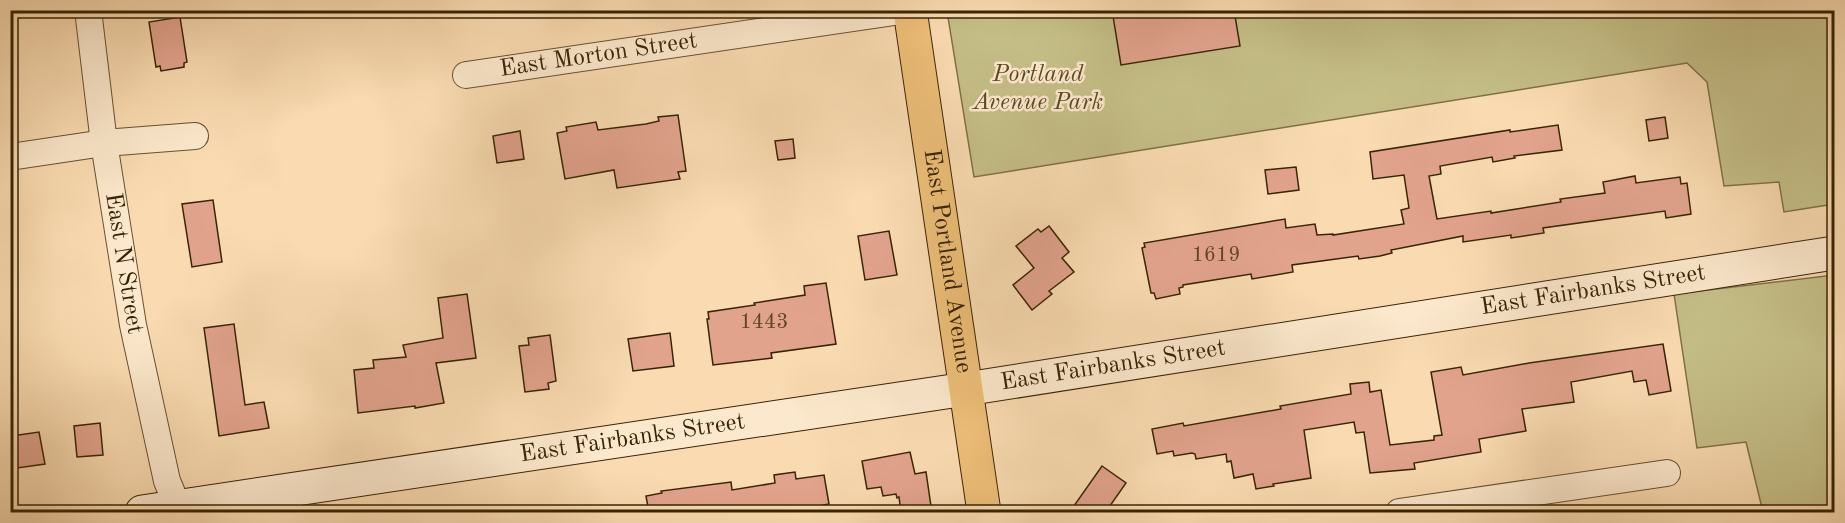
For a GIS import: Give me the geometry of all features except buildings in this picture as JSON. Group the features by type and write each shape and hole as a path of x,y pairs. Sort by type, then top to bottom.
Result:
{"main road":[{"name":"East Portland Avenue","path":"909,10 984,513"}],"street":[{"name":"East N Street","path":"88,10 104,143 133,325 167,481 179,510"},
{"name":"East Morton Street","path":"466,75 909,10"},
{"path":"10,157 104,143 195,136"},
{"name":"East Fairbanks Street","path":"142,513 179,510 1834,253"},
{"path":"1399,513 1667,473"}],"green space":[{"name":"Portland Avenue Park","path":"947,11 1834,11 1834,204 1784,212 1779,182 1724,186 1707,82 1687,63 974,177"},
{"path":"1834,275 1834,512 1763,512 1746,442 1697,448 1674,294"}]}
